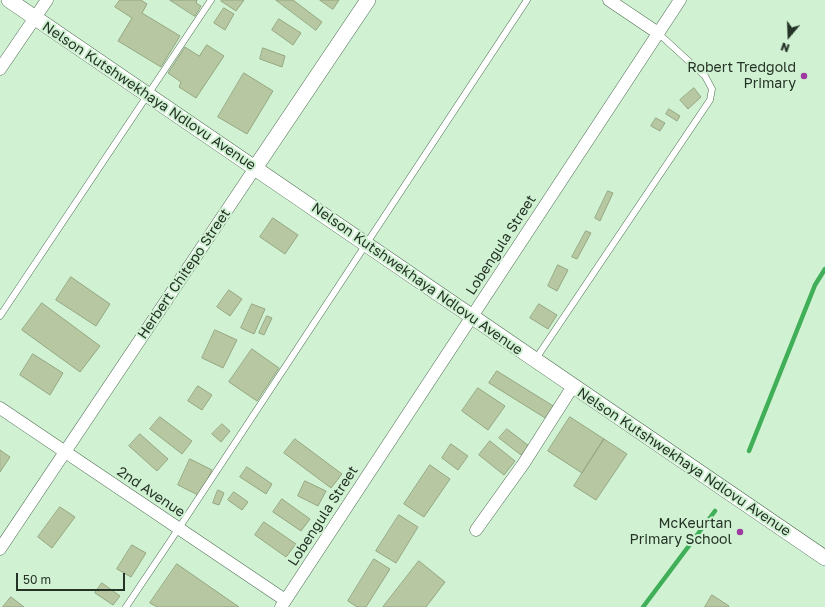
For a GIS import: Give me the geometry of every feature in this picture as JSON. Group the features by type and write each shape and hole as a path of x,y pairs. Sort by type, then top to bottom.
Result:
{"street":[{"name":"Nelson Kutshwekhaya Ndlovu Avenue","path":"8,0 825,558"},
{"path":"0,69 47,0"},
{"name":"Herbert Chitepo Street","path":"0,549 368,0"},
{"path":"609,0 658,33"},
{"name":"Lobengula Street","path":"283,604 680,0"},
{"path":"476,530 524,463 573,386"},
{"name":"2nd Avenue","path":"0,408 179,528 283,604"}],"lane":[{"path":"0,316 211,0"},
{"path":"126,607 528,0"},
{"path":"535,360 710,100 712,89 705,76 658,33"}],"building":[{"path":"120,0 141,0 147,4 142,13 180,36 161,67 118,41 132,18 115,7"},
{"path":"170,0 197,0 196,3 201,6 195,16"},
{"path":"244,0 236,11 221,1"},
{"path":"276,0 293,0 322,22 316,30"},
{"path":"320,0 339,0 333,9"},
{"path":"224,8 234,14 225,30 214,23"},
{"path":"279,19 301,33 293,45 272,30"},
{"path":"207,45 224,56 196,98 179,87 181,82 168,73 185,47 199,56"},
{"path":"263,48 285,56 282,67 260,59"},
{"path":"244,73 273,91 247,134 218,117"},
{"path":"694,88 701,97 688,109 680,100"},
{"path":"669,109 680,116 677,121 666,114"},
{"path":"656,118 665,123 660,131 651,126"},
{"path":"608,191 613,193 600,221 595,218"},
{"path":"273,218 298,235 285,254 260,237"},
{"path":"586,231 591,233 577,259 572,257"},
{"path":"558,265 568,270 557,291 548,286"},
{"path":"71,277 110,304 96,326 56,300"},
{"path":"229,290 242,299 230,316 217,307"},
{"path":"42,303 100,346 80,372 22,330"},
{"path":"252,304 265,309 254,334 241,328"},
{"path":"539,304 557,315 548,329 530,318"},
{"path":"267,316 272,318 264,335 259,333"},
{"path":"215,330 237,340 223,368 202,358"},
{"path":"252,349 279,368 257,401 229,382"},
{"path":"33,354 63,373 50,395 20,375"},
{"path":"497,371 558,409 550,421 489,383"},
{"path":"198,386 212,395 202,410 188,401"},
{"path":"478,388 505,406 488,430 462,411"},
{"path":"160,417 192,441 182,454 150,429"},
{"path":"570,417 604,439 582,473 548,451"},
{"path":"222,424 230,431 221,442 212,434"},
{"path":"507,429 529,446 521,455 499,438"},
{"path":"140,434 168,459 157,471 129,446"},
{"path":"295,439 342,474 331,488 284,453"},
{"path":"604,439 627,454 596,500 574,486"},
{"path":"490,441 515,461 504,475 479,455"},
{"path":"451,444 468,456 458,470 442,458"},
{"path":"0,450 10,457 0,472"},
{"path":"190,459 212,470 200,496 178,485"},
{"path":"430,465 450,479 424,517 404,504"},
{"path":"247,467 272,484 266,494 240,477"},
{"path":"305,481 326,491 318,506 298,496"},
{"path":"218,490 224,493 219,505 213,503"},
{"path":"234,492 248,502 242,510 228,500"},
{"path":"282,499 310,519 301,531 273,512"},
{"path":"60,507 75,517 52,548 38,537"},
{"path":"399,515 418,527 396,563 376,551"},
{"path":"264,522 296,544 286,557 255,535"},
{"path":"132,545 146,553 131,577 117,569"},
{"path":"374,559 390,569 366,607 357,607 348,601"},
{"path":"419,561 445,582 426,607 383,607"},
{"path":"177,564 239,607 157,607 150,603"},
{"path":"102,583 120,596 113,605 95,593"},
{"path":"712,595 729,606 705,607"},
{"path":"11,597 24,607 3,607"}],"waterway":[{"path":"749,451 815,285 825,269"},
{"path":"643,607 715,511"}],"place":[{"name":"Robert Tredgold Primary","path":"804,76"},
{"name":"McKeurtan Primary School","path":"740,532"}]}
